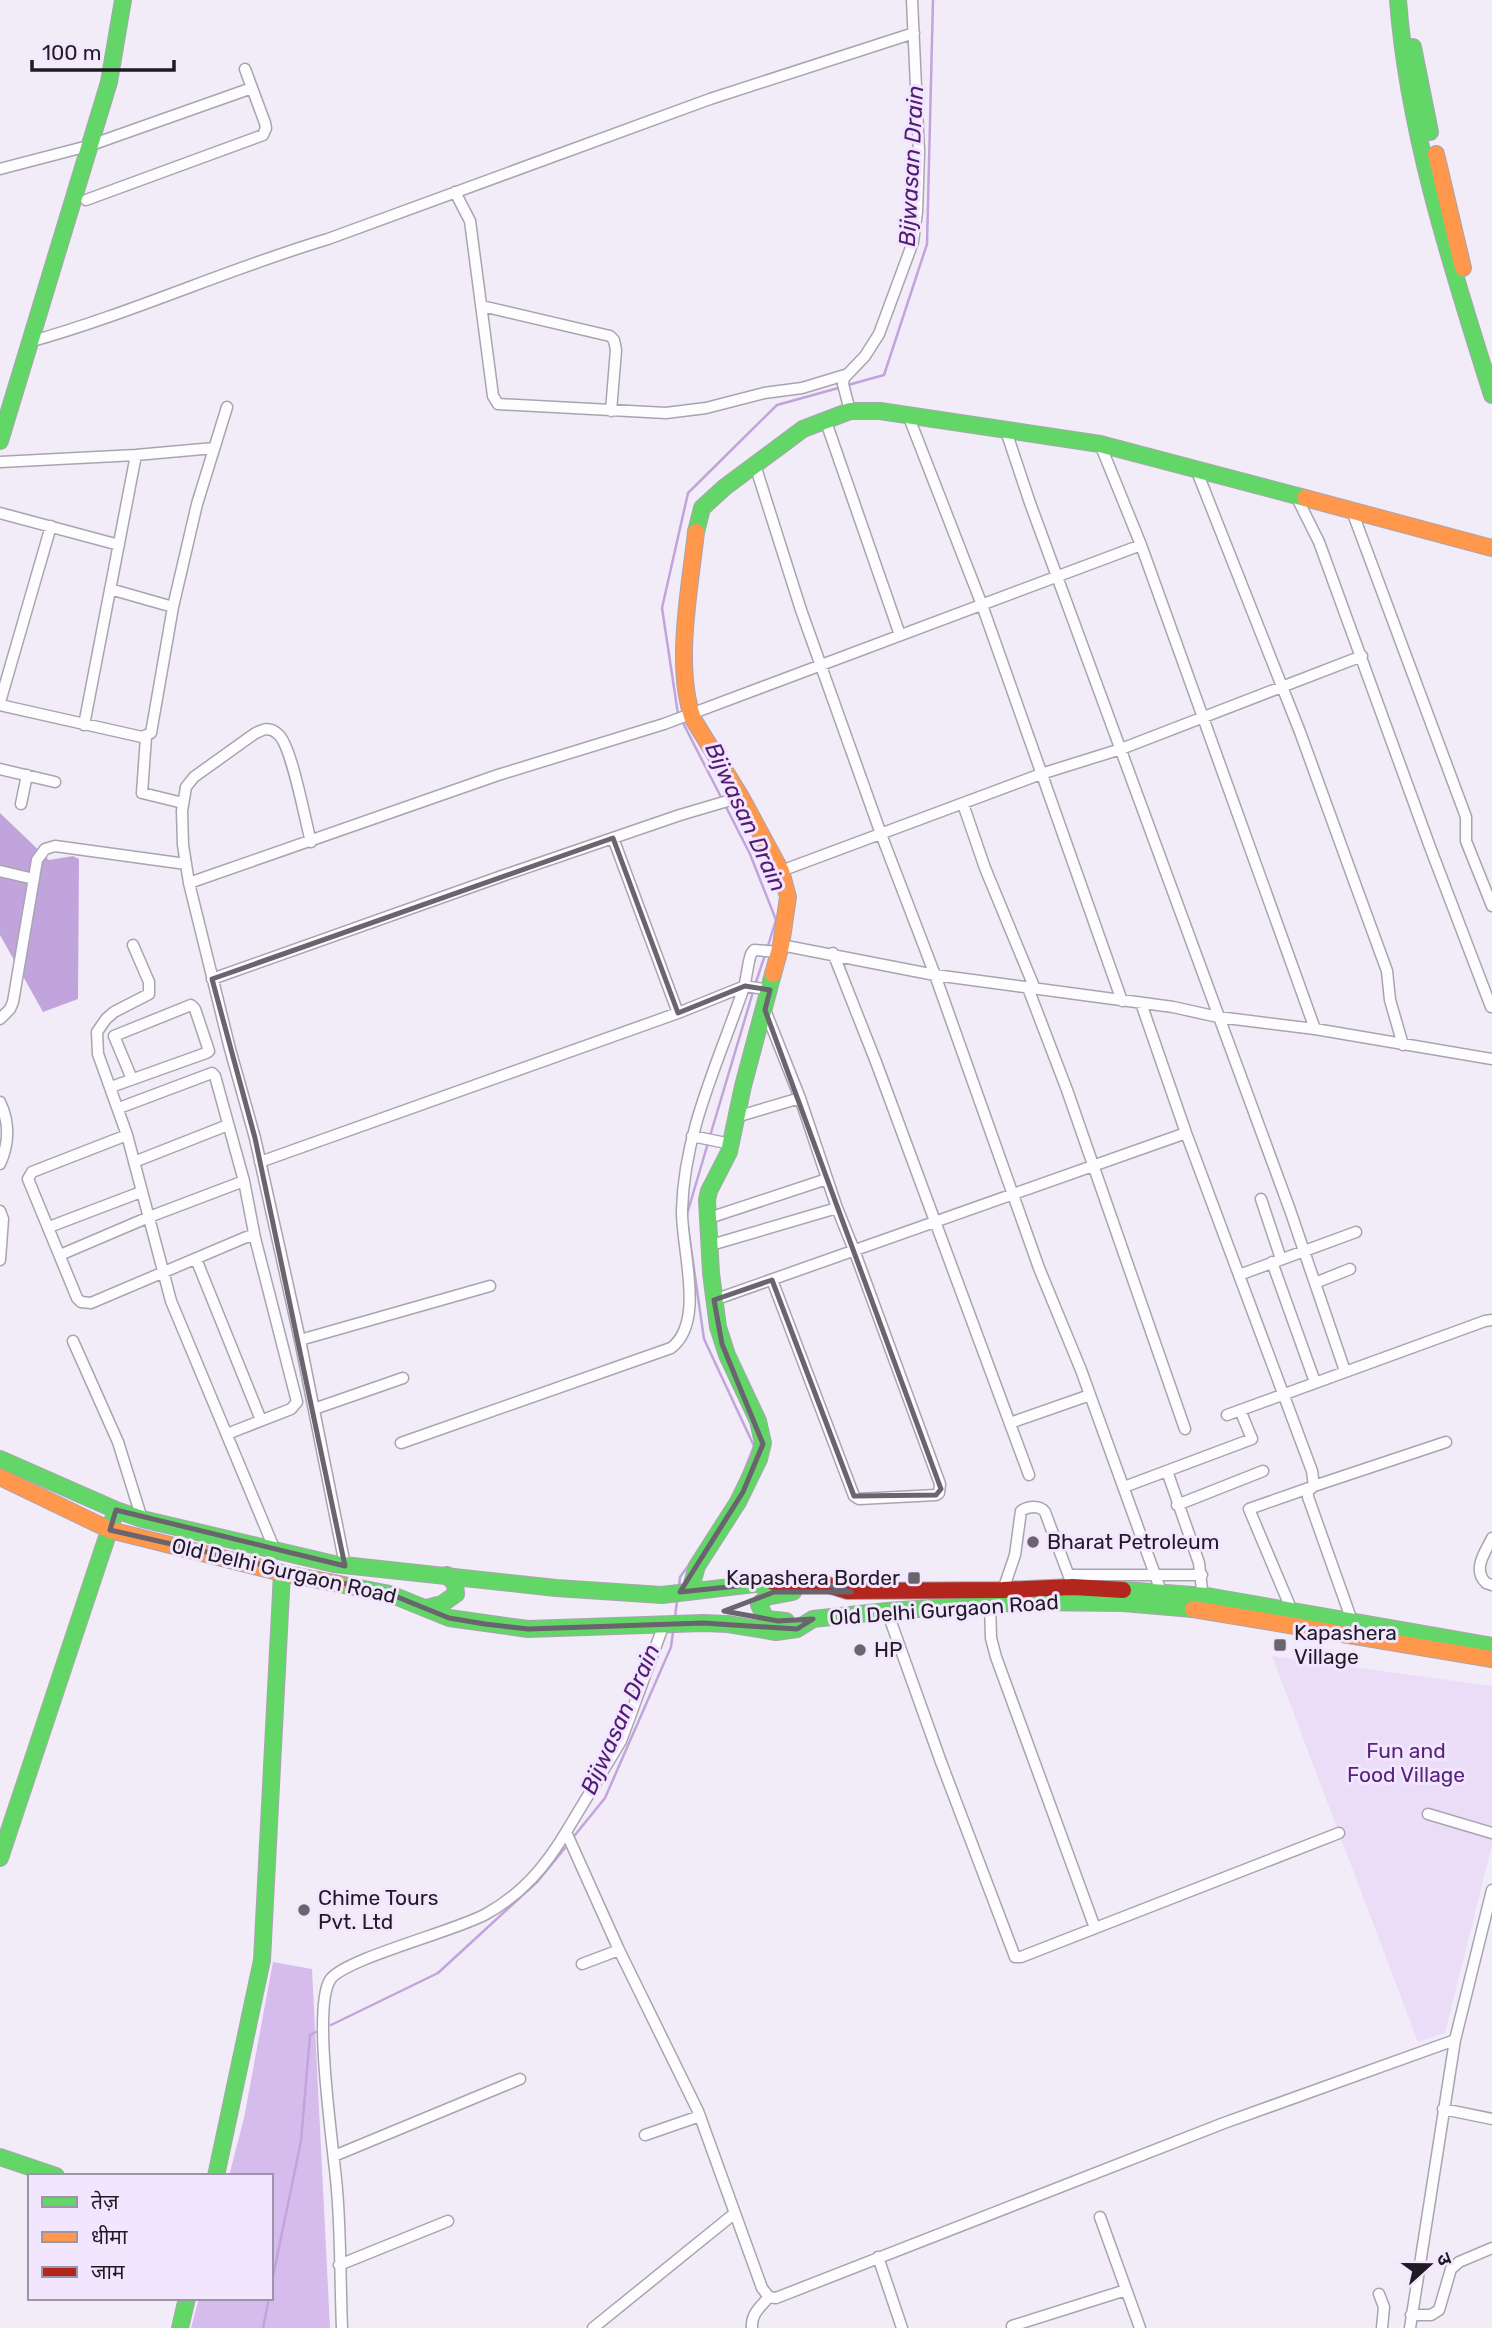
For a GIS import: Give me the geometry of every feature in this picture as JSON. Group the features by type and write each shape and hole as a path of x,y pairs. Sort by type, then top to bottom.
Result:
{"street":[{"path":"0,441 109,82 123,0"},
{"path":"455,192 470,221 495,402 503,405 674,412 706,408 764,393 842,379 865,356 879,334 912,242 919,152 912,0"},
{"path":"1398,0 1401,42 1409,88 1442,230 1492,395"},
{"path":"1406,0 1429,127 1470,297 1492,365"},
{"path":"29,342 328,239 710,99 914,33"},
{"path":"86,200 263,135 265,123 245,69"},
{"path":"0,169 88,146 252,88"},
{"path":"482,306 610,336 614,340 616,350 611,411"},
{"path":"842,379 850,408"},
{"path":"183,803 142,793 146,737 152,730 173,607 197,504 227,407"},
{"path":"683,1592 694,1569 722,1530 743,1492 763,1444 759,1425 722,1343 711,1289 707,1200 726,1159 728,1143 765,1010 766,989 778,949 788,897 781,871 729,801 686,715 688,705 684,645 699,516 710,500 803,429 850,408 1005,428 1100,444 1492,548"},
{"path":"908,415 982,605 1122,1001"},
{"path":"825,419 900,635"},
{"path":"1005,428 1030,503 1059,576 1304,1251 1345,1371"},
{"path":"1100,444 1141,545 1315,1029"},
{"path":"0,461 136,455 214,448"},
{"path":"84,725 136,455"},
{"path":"755,465 801,610 881,835 935,975 1039,1268 1090,1395 1163,1594"},
{"path":"1196,469 1283,687 1387,971 1390,1000 1403,1045"},
{"path":"1296,496 1319,542 1491,1007"},
{"path":"1352,511 1466,817 1466,841 1492,906"},
{"path":"0,513 119,545"},
{"path":"51,526 0,703 84,725 146,737"},
{"path":"189,883 498,775 664,724 1141,545"},
{"path":"110,589 173,607"},
{"path":"781,871 1041,774 1121,748 1362,656"},
{"path":"310,842 288,752 281,737 267,728 254,734 189,781 186,787 183,803 183,845 189,883 260,1162 300,1340 345,1564"},
{"path":"0,769 55,782"},
{"path":"21,804 27,775"},
{"path":"212,979 296,947 729,801"},
{"path":"963,804 1149,1319 1156,1348 1185,1429"},
{"path":"613,838 678,1013"},
{"path":"0,1019 13,1002 40,854 55,846 186,864"},
{"path":"0,871 34,879"},
{"path":"133,945 150,989 144,998 114,1012 97,1032 98,1054 127,1135 171,1301 274,1548"},
{"path":"401,1443 671,1348 683,1337 691,1283 682,1209 685,1175 709,1082 747,987 751,954 754,950 833,953 935,975 1315,1029 1492,1059"},
{"path":"833,953 1029,1475"},
{"path":"260,1162 747,987 766,989"},
{"path":"1141,1003 1186,1133 1312,1471 1308,1497 1352,1621"},
{"path":"111,1087 209,1051 195,1009 191,1005 114,1036 132,1079"},
{"path":"765,1010 800,1098 836,1208 940,1484 941,1489 936,1495 859,1499 853,1496 772,1280"},
{"path":"119,1108 212,1073 215,1076 244,1181 255,1238 297,1402 291,1409 227,1434"},
{"path":"736,1117 800,1098"},
{"path":"0,1102 8,1125 6,1147 0,1164"},
{"path":"134,1162 228,1125"},
{"path":"691,1283 711,1289 772,1280 1186,1133"},
{"path":"127,1135 29,1173 77,1298 86,1303 244,1238 255,1238"},
{"path":"695,1136 728,1143"},
{"path":"709,1218 827,1179"},
{"path":"60,1255 244,1181"},
{"path":"49,1227 141,1192"},
{"path":"1261,1199 1277,1261 1315,1382"},
{"path":"711,1245 836,1208"},
{"path":"0,1211 3,1223 0,1260"},
{"path":"1239,1275 1356,1232"},
{"path":"196,1259 261,1420"},
{"path":"1315,1283 1350,1269"},
{"path":"300,1340 490,1286"},
{"path":"1227,1415 1492,1320"},
{"path":"73,1341 118,1442 142,1519"},
{"path":"314,1409 403,1378"},
{"path":"1010,1423 1090,1395"},
{"path":"1124,1487 1252,1439 1240,1410"},
{"path":"1292,1611 1249,1508 1446,1442"},
{"name":"Old Delhi Gurgaon Road","path":"0,1459 142,1519 345,1564 556,1588 662,1595 777,1582 822,1583 847,1591 1003,1590 1071,1581 1163,1594 1492,1658"},
{"path":"1167,1471 1202,1575 1203,1603"},
{"path":"1177,1505 1263,1471"},
{"name":"Old Delhi Gurgaon Road","path":"0,1477 110,1530 288,1574 390,1594 449,1618 528,1629 728,1624 776,1632 797,1629 813,1619 990,1604 1203,1603 1292,1611 1492,1646"},
{"path":"1003,1590 1015,1555 1021,1511 1026,1508 1040,1507 1045,1511 1071,1581 1155,1574 1202,1575"},
{"path":"0,1858 116,1510"},
{"path":"1492,1538 1479,1572 1486,1583 1492,1585"},
{"path":"216,2174 262,1960 288,1574"},
{"path":"225,2174 271,1948 288,1574"},
{"path":"424,1608 441,1606 456,1594 455,1584 447,1575"},
{"path":"813,1619 766,1619 761,1614 760,1604 765,1596 774,1592 847,1591"},
{"path":"990,1604 991,1638 996,1657 1095,1928"},
{"path":"887,1611 1015,1957 1021,1957 1339,1833"},
{"path":"342,2328 339,2213 324,2053 323,1998 329,1981 336,1972 354,1964 455,1928 494,1909 516,1894 541,1871 621,1741 672,1624"},
{"path":"1427,1814 1492,1833"},
{"path":"566,1832 619,1950 700,2116 762,2288 769,2297 776,2298 1224,2123 1455,2040"},
{"path":"1410,2328 1455,2040 1492,1890"},
{"path":"582,1964 619,1950"},
{"path":"334,2156 520,2079"},
{"path":"1443,2109 1492,2119"},
{"path":"645,2135 700,2116"},
{"path":"0,2157 50,2174"},
{"path":"593,2328 735,2213"},
{"path":"1100,2217 1140,2328"},
{"path":"339,2265 449,2221"},
{"path":"1411,2315 1431,2315 1439,2311 1451,2269 1459,2262 1492,2248"},
{"path":"878,2257 902,2328"},
{"path":"1012,2326 1031,2324 1126,2290"},
{"path":"1379,2294 1384,2307 1382,2328"},
{"path":"752,2328 756,2311 769,2297"},
{"path":"180,2328 187,2300"},
{"path":"191,2328 197,2300"}],"highlighted area":[{"path":"613,838 678,1013 745,986 770,990 765,1010 941,1489 936,1495 854,1496 772,1280 714,1300 722,1344 763,1444 743,1492 680,1592 777,1582 822,1583 851,1592 774,1592 724,1611 778,1621 813,1619 797,1629 703,1623 528,1629 485,1624 449,1618 390,1594 110,1530 116,1510 345,1566 255,1138 212,979"}],"green space":[{"name":"Fun and Food Village","path":"1272,1656 1492,1686 1492,1845 1445,2033 1418,2042"}],"shaded area":[{"path":"0,813 49,860 73,856 79,859 78,999 43,1012 0,935"},
{"path":"273,1962 312,1969 330,2328 191,2328 198,2300 273,2300 273,2174 230,2174 244,2118"}],"waterway":[{"name":"Bijwasan Drain","path":"848,385 884,375 927,244 933,0"},
{"name":"Bijwasan Drain","path":"678,714 662,608 688,493 777,405 842,387"},
{"name":"Bijwasan Drain","path":"681,719 723,801"},
{"name":"Bijwasan Drain","path":"726,807 750,854 776,920 767,949"},
{"name":"Bijwasan Drain","path":"755,985 765,955"},
{"name":"Bijwasan Drain","path":"710,1136 753,992"},
{"name":"Bijwasan Drain","path":"687,1214 708,1143"},
{"name":"Bijwasan Drain","path":"687,1220 704,1339 754,1446 741,1479"},
{"name":"Bijwasan Drain","path":"679,1587 680,1577 691,1562"},
{"name":"Bijwasan Drain","path":"675,1618 677,1600"},
{"name":"Bijwasan Drain","path":"575,1835 605,1798 671,1647 673,1632"},
{"name":"Bijwasan Drain","path":"331,2025 438,1973 538,1881 565,1848"},
{"name":"Bijwasan Drain","path":"273,2276 301,2141 310,2035 316,2032"},
{"name":"Bijwasan Drain","path":"263,2328 269,2300"}],"traffic: fast":[{"path":"0,441 109,82 123,0"},
{"path":"1398,0 1403,50 1422,150 1447,249 1492,395"},
{"path":"1413,47 1430,132"},
{"path":"696,532 702,508 725,487 803,429 850,411 880,411 1100,444 1305,498"},
{"path":"690,1591 697,1566 738,1502 759,1459 763,1443 758,1421 727,1355 718,1327 711,1273 707,1200 729,1152 743,1086 773,974"},
{"path":"0,1459 142,1519 334,1564 556,1588 662,1595 773,1582"},
{"path":"0,1858 113,1519"},
{"path":"216,2174 262,1960 282,1573"},
{"path":"426,1608 442,1604 456,1594 455,1584 447,1575"},
{"path":"339,1584 390,1594 449,1618 528,1629 703,1623 776,1632 797,1629 813,1619 1026,1602 1123,1603 1193,1609"},
{"path":"1123,1590 1207,1596 1492,1646"},
{"path":"786,1621 766,1619 759,1605 766,1597 793,1592"},
{"path":"0,2157 50,2174"},
{"path":"180,2328 187,2300"}],"traffic: slow":[{"path":"1436,154 1463,268"},
{"path":"1305,498 1492,548"},
{"path":"696,532 685,627 687,698 693,719 741,797 781,871 788,897 781,945 773,974"},
{"path":"0,1477 110,1530 282,1573 339,1584"},
{"path":"1193,1609 1492,1659"}],"traffic: jam":[{"path":"773,1582 822,1583 847,1591 1073,1587 1123,1590"}],"place":[{"name":"Bharat Petroleum","path":"1033,1542"},
{"name":"Kapashera Border","path":"914,1578"},
{"name":"Kapashera Village","path":"1280,1645"},
{"name":"HP","path":"860,1650"},
{"name":"Chime Tours Pvt. Ltd","path":"304,1910"}]}
